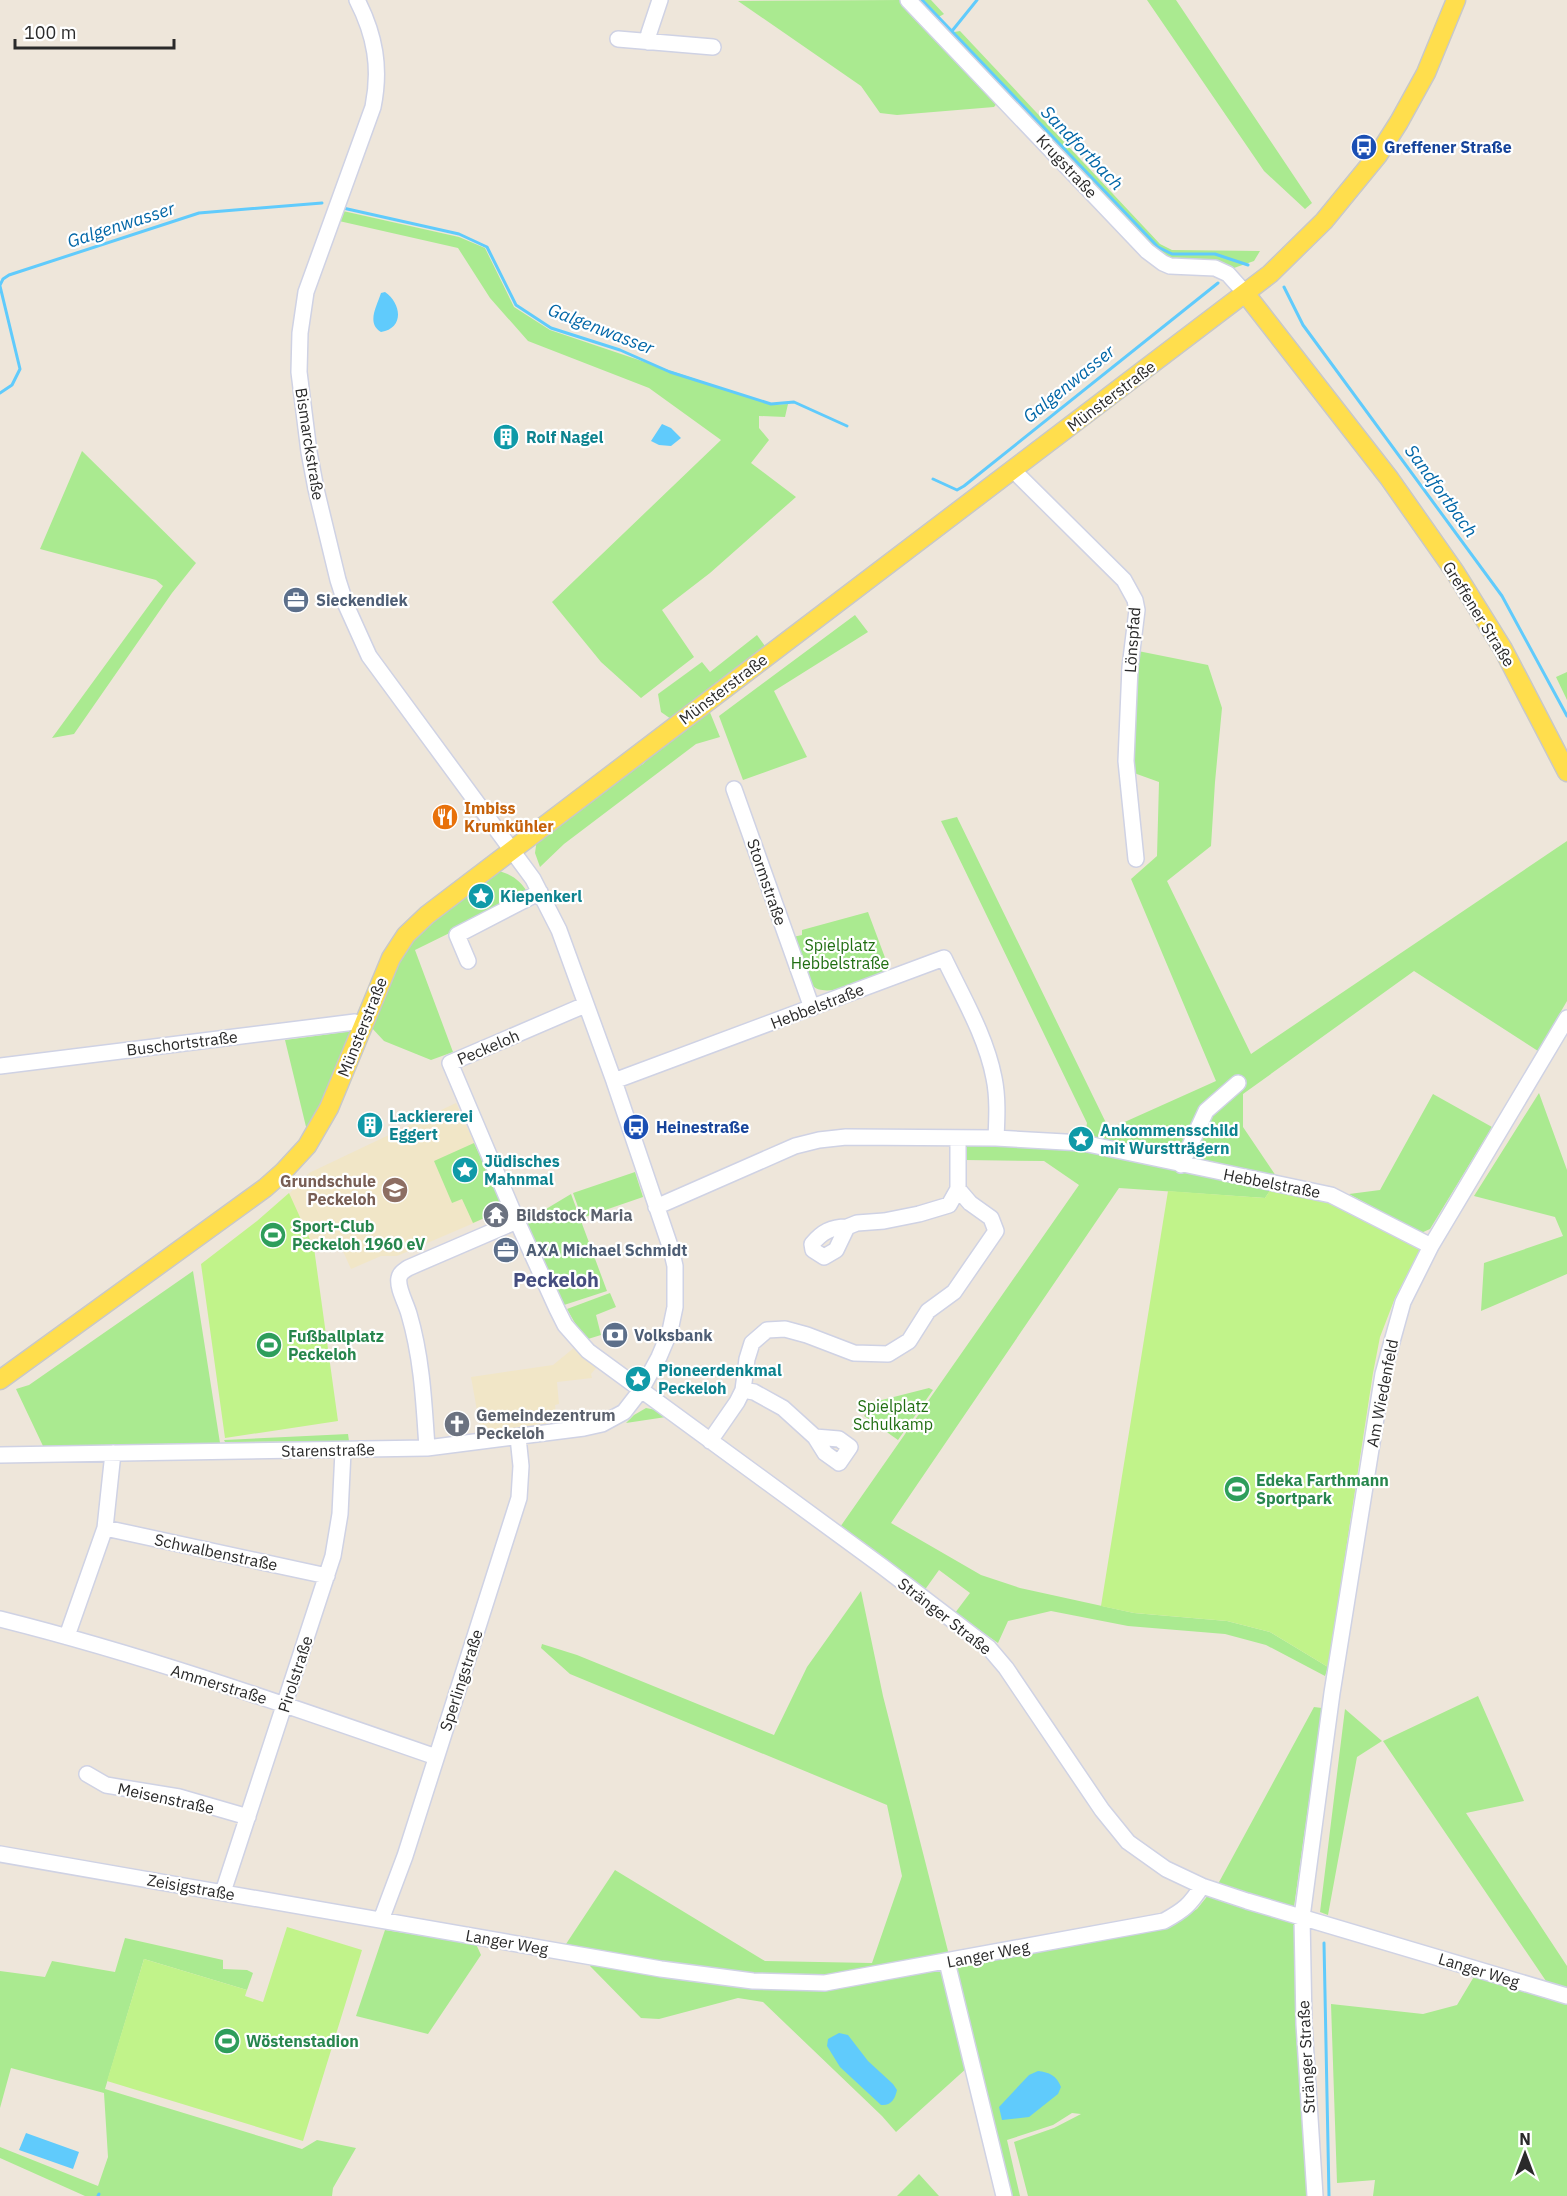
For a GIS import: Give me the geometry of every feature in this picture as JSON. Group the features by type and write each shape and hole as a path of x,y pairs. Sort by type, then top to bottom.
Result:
{"main road":[{"name":"Münsterstraße","path":"0,1380 207,1232 283,1172 307,1146 329,1108 391,958 406,935 440,904 1270,274 1324,221 1378,154 1426,73 1456,0"},
{"name":"Greffener Straße","path":"1245,293 1389,478 1455,572 1503,649 1567,772"}],"street":[{"name":"Bismarckstraße","path":"357,0 375,47 376,94 306,292 300,333 299,372 316,489 328,543 346,605 369,656 511,850"},
{"path":"648,42 660,0"},
{"name":"Krugstraße","path":"908,0 1147,251 1170,266 1215,268 1233,279 1245,293"},
{"path":"618,39 713,47"},
{"name":"Lönspfad","path":"1013,470 1124,580 1135,600 1137,610 1130,668 1126,761 1136,859"},
{"name":"Stormstraße","path":"734,789 812,1008"},
{"path":"511,850 533,879 559,930 614,1081 675,1266 675,1307 670,1331 641,1390"},
{"path":"468,961 456,935 540,892"},
{"name":"Hebbelstraße","path":"614,1081 944,958 982,1037 994,1078 998,1113 996,1138"},
{"name":"Peckeloh","path":"585,1005 450,1063 517,1221 565,1325 588,1351 641,1390"},
{"name":"Am Wiedenfeld","path":"1302,1917 1332,1693 1383,1374 1403,1302 1431,1246 1567,1018"},
{"name":"Buschortstraße","path":"0,1065 355,1022 363,1026"},
{"path":"1181,1165 1206,1112 1238,1083"},
{"name":"Hebbelstraße","path":"656,1207 795,1146 819,1140 846,1137 996,1138 1083,1143 1331,1195 1431,1246"},
{"path":"847,1227 857,1222 884,1221 949,1205 958,1189 958,1138"},
{"path":"710,1441 743,1390 747,1359 752,1343 767,1330 785,1329 854,1353 888,1354 909,1341 928,1311 954,1292 996,1231 991,1218 970,1203 958,1189"},
{"path":"427,1448 416,1338 399,1285 400,1275 408,1269 517,1221"},
{"name":"Starenstraße","path":"0,1455 427,1448 602,1424 624,1412 641,1390"},
{"name":"Stränger Straße","path":"641,1390 883,1567 988,1648 1006,1668 1102,1810 1128,1842 1166,1869 1202,1886"},
{"path":"743,1390 754,1392 783,1408 815,1437"},
{"name":"Sperlingstraße","path":"381,1920 405,1856 519,1498 521,1466 518,1437"},
{"name":"Pirolstraße","path":"223,1892 333,1556 340,1514 343,1451"},
{"path":"67,1636 105,1528 113,1453"},
{"name":"Schwalbenstraße","path":"105,1528 327,1576"},
{"name":"Ammerstraße","path":"0,1619 67,1636 285,1704 436,1756"},
{"name":"Meisenstraße","path":"87,1774 106,1785 179,1797 248,1817"},
{"name":"Zeisigstraße","path":"0,1854 381,1920"},
{"name":"Langer Weg","path":"381,1920 661,1969 753,1981 825,1983 1164,1921 1183,1911 1192,1903 1202,1886 1567,1996"},
{"name":"Stränger Straße","path":"1302,1917 1304,2024 1315,2196"},
{"path":"947,1962 1004,2196"}],"shaded area":[{"name":"Grundschule Peckeloh","path":"456,1103 507,1212 506,1217 500,1221 495,1214 397,1256 381,1256 351,1269 337,1238 308,1249 266,1218 309,1173"},
{"path":"575,1347 597,1367 591,1374 592,1378 557,1382 559,1404 555,1405 557,1424 481,1433 471,1377 553,1365"}],"green space":[{"path":"902,0 998,102 994,107 897,115 880,113 861,86 738,1"},
{"path":"918,0 931,0 944,14 935,19"},
{"path":"1147,0 1176,0 1312,203 1305,209 1264,171"},
{"path":"960,31 1160,244 1172,250 1260,251 1254,261 1231,269 1175,262 1163,257 948,33"},
{"path":"343,211 459,237 485,248 514,307 550,330 772,405 788,404 785,417 759,416 759,428 769,440 751,463 796,497 710,573 662,610 694,657 641,698 601,662 552,602 721,440 649,388 528,341 490,298 458,248 339,221"},
{"path":"82,451 196,563 172,593 74,734 52,738 163,586 156,580 40,549"},
{"path":"855,615 868,632 774,691 807,757 743,780 719,716"},
{"path":"757,635 765,646 671,719 661,712 658,694 702,662 710,672"},
{"path":"1138,651 1208,665 1222,708 1211,846 1167,881 1251,1054 1567,841 1567,1001 1538,1051 1414,971 1243,1094 1243,1127 1278,1179 1265,1198 1119,1188 891,1523 981,1575 1020,1588 1134,1613 1227,1621 1270,1632 1328,1667 1325,1676 1266,1645 1225,1634 1128,1626 1051,1611 1008,1621 998,1643 955,1613 970,1593 939,1570 924,1591 838,1530 1079,1185 1044,1161 965,1160 966,1144 1083,1149 1087,1123 941,821 957,817 1109,1129 1216,1081 1131,879 1157,856 1159,782 1134,773"},
{"path":"1567,672 1567,700 1556,677"},
{"path":"709,710 720,737 696,744 564,844 540,867 535,853 537,839 609,784 643,764 670,738"},
{"path":"499,871 517,879 529,894 415,950 453,1052 431,1060 384,1041 370,1026 401,951 415,934"},
{"name":"Spielplatz Hebbelstraße","path":"868,912 890,971 838,989 819,989 812,985 793,937 802,935 802,930"},
{"path":"353,1031 308,1135 285,1040"},
{"path":"1539,1093 1567,1170 1567,1274 1481,1311 1484,1263 1563,1236 1555,1217 1474,1196"},
{"path":"1433,1094 1492,1127 1430,1229 1421,1233 1349,1194 1380,1190"},
{"path":"474,1143 506,1211 506,1216 500,1221 496,1213 473,1223 462,1199 452,1203 434,1161"},
{"path":"635,1172 643,1197 582,1218 573,1193"},
{"name":"Edeka Farthmann Sportpark","path":"1271,1189 1330,1202 1420,1250 1395,1298 1380,1337 1328,1667 1270,1632 1227,1621 1134,1613 1101,1606 1168,1191 1265,1198"},
{"name":"Fußballplatz Peckeloh","path":"289,1193 314,1248 338,1421 225,1438 201,1264"},
{"path":"571,1194 607,1291 561,1306 526,1221"},
{"path":"193,1271 220,1443 43,1446 16,1389 29,1385"},
{"path":"610,1293 616,1307 596,1315 601,1335 588,1339 576,1325 567,1309"},
{"name":"Spielplatz Schulkamp","path":"929,1388 933,1390 898,1440 864,1416 874,1402"},
{"path":"646,1408 656,1410 666,1417 626,1423 634,1415"},
{"path":"348,1434 349,1441 225,1442 224,1440"},
{"path":"861,1591 883,1696 949,1955 968,2067 896,2132 763,2002 738,1998 659,2019 641,2018 590,1966 592,1949 566,1944 615,1870 765,1961 872,1963 902,1876 887,1805 570,1674 541,1648 542,1644 577,1655 774,1735 807,1667"},
{"path":"1478,1696 1524,1801 1466,1813 1567,1966 1567,1988 1546,1981 1383,1741"},
{"path":"1314,1707 1322,1708 1294,1907 1218,1884"},
{"path":"1345,1709 1382,1741 1357,1757 1328,1915 1320,1912"},
{"path":"1209,1894 1294,1921 1308,2196 1028,2196 1014,2142 1054,2128 1081,2114 1072,2113 1053,2125 1007,2140 1020,2196 1011,2196 952,1967 1187,1915 1197,1909"},
{"name":"Wöstenstadion","path":"287,1927 362,1950 303,2141 107,2081 144,1959 247,1990 245,1996 263,2002"},
{"path":"385,1930 476,1944 481,1955 428,2034 356,2016"},
{"path":"125,1938 223,1960 223,1969 247,1970 253,1973 247,1990 144,1959 105,2089 302,2149 317,2140 356,2148 333,2188 332,2196 85,2196 0,2158 0,2147 98,2186 108,2157 104,2093 11,2068 0,2108 0,1971 45,1977 52,1961 115,1972"},
{"path":"1475,1975 1567,2002 1567,2196 1373,2196 1375,2180 1337,2183 1331,2004 1423,2014 1457,2005"},
{"path":"919,2174 939,2196 897,2196"}],"water":[{"path":"385,292 395,303 398,315 394,326 381,332 373,319 381,293"},
{"path":"662,424 671,428 681,438 671,446 659,445 651,441"},
{"path":"839,2033 848,2035 868,2061 893,2084 897,2090 890,2103 881,2105 840,2067 827,2046 828,2039"},
{"path":"1038,2071 1055,2077 1061,2087 1058,2094 1029,2117 1002,2120 999,2107 1029,2075"},
{"path":"26,2133 79,2152 73,2169 19,2150"}],"waterway":[{"name":"Sandfortbach","path":"922,0 1158,247 1172,254 1215,254 1248,265"},
{"path":"952,31 977,0"},
{"name":"Galgenwasser","path":"0,285 9,275 199,213 322,203"},
{"name":"Galgenwasser","path":"343,208 459,234 487,247 516,305 551,328 620,350 670,372 771,404 794,402 847,426"},
{"name":"Galgenwasser","path":"933,479 957,490 964,486 1218,283"},
{"name":"Galgenwasser","path":"0,286 20,369 12,385 0,393"},
{"name":"Sandfortbach","path":"1284,287 1303,325 1502,596 1567,716"},
{"path":"1324,1943 1329,2196"}],"place":[{"name":"Greffener Straße","path":"1364,147"},
{"name":"Rolf Nagel","path":"506,437"},
{"name":"Sieckendiek","path":"296,600"},
{"name":"Imbiss Krumkühler","path":"445,817"},
{"name":"Kiepenkerl","path":"481,896"},
{"name":"Lackiererei Eggert","path":"370,1125"},
{"name":"Heinestraße","path":"636,1127"},
{"name":"Ankommensschild mit Wurstträgern","path":"1081,1139"},
{"name":"Jüdisches Mahnmal","path":"465,1170"},
{"name":"Grundschule Peckeloh","path":"395,1190"},
{"name":"Bildstock Maria","path":"496,1215"},
{"name":"Sport-Club Peckeloh 1960 eV","path":"273,1235"},
{"name":"AXA Michael Schmidt","path":"506,1250"},
{"name":"Volksbank","path":"615,1335"},
{"name":"Fußballplatz Peckeloh","path":"269,1345"},
{"name":"Pioneerdenkmal Peckeloh","path":"638,1379"},
{"name":"Gemeindezentrum Peckeloh","path":"457,1424"},
{"name":"Edeka Farthmann Sportpark","path":"1237,1489"},
{"name":"Wöstenstadion","path":"227,2041"}],"district":[{"name":"Peckeloh","path":"556,1280"}]}
